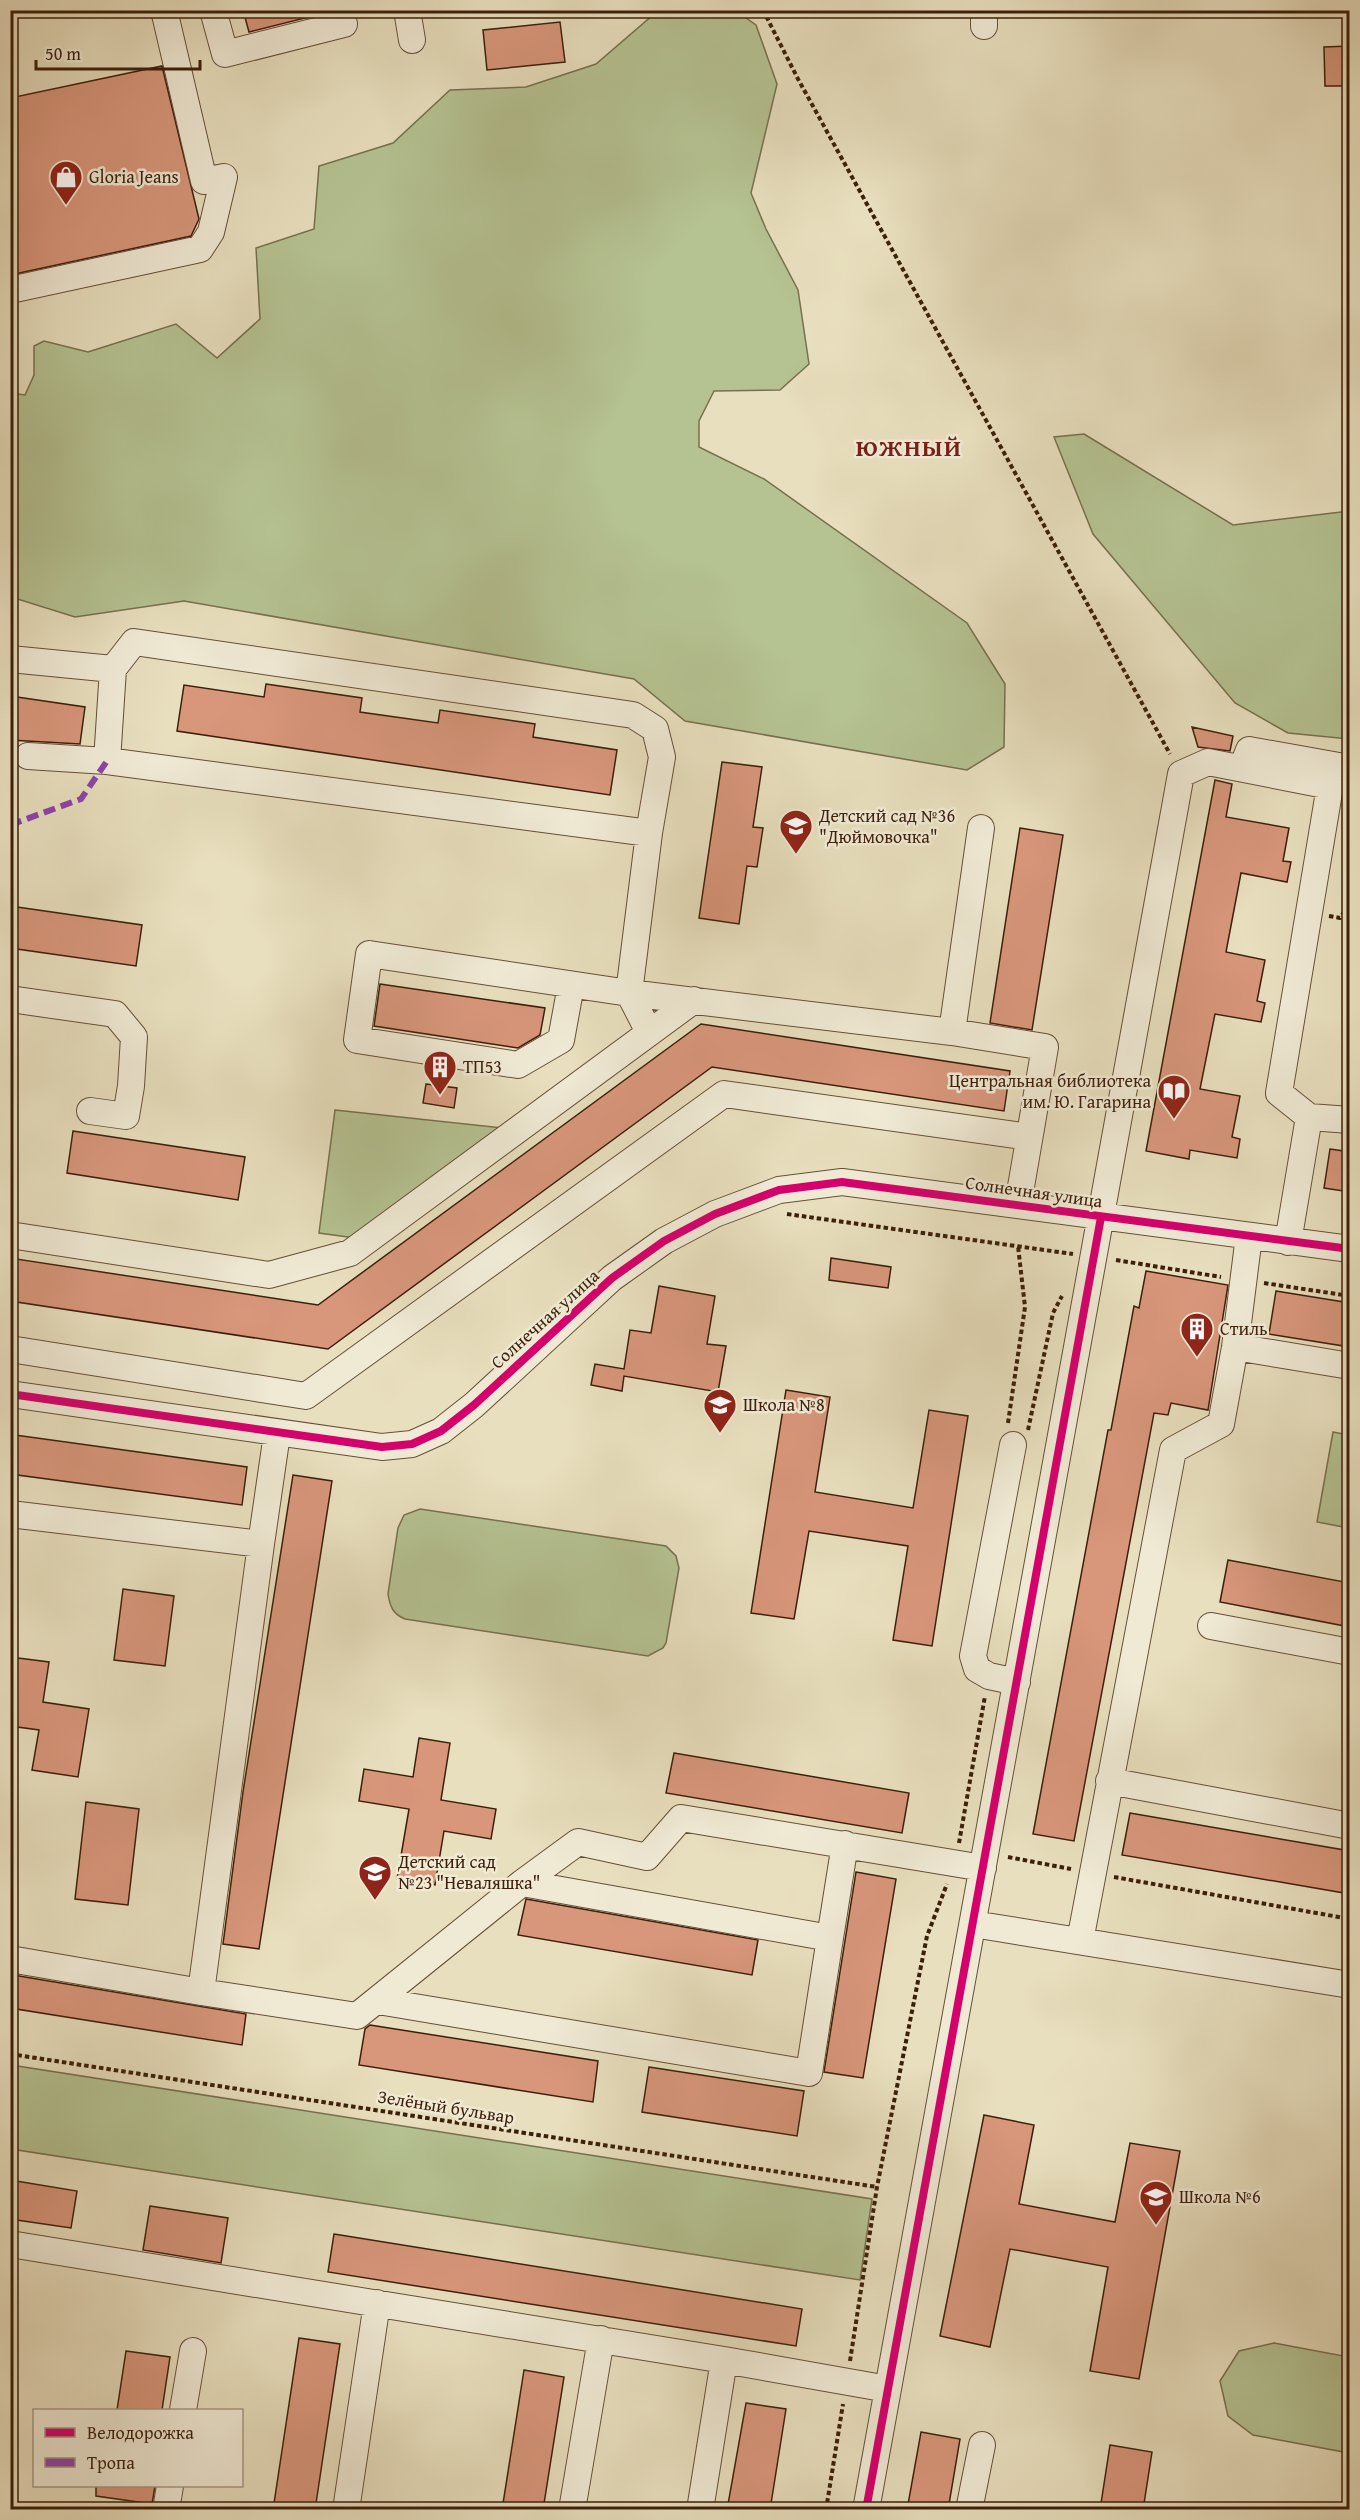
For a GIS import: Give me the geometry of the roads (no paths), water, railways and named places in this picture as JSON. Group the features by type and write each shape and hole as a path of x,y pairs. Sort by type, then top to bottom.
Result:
{"street":[{"path":"10,290 200,249 211,232 224,177 204,181 164,10"},
{"path":"213,10 225,54 344,24 340,10"},
{"path":"407,10 412,40"},
{"path":"107,761 113,669 134,642 633,715 655,729 662,757 649,833 629,993 649,1032"},
{"path":"10,659 113,669"},
{"path":"1242,768 1249,750 1350,768"},
{"path":"28,756 107,761 649,833"},
{"path":"866,2510 1181,774 1208,762 1330,786 1279,1093 1309,1117 1350,1120"},
{"path":"952,1032 981,828"},
{"path":"571,985 561,1040 518,1065 357,1040 369,954 629,993 952,1032 1045,1047 1018,1204"},
{"path":"10,999 115,1014 134,1037 131,1086 126,1116 90,1111"},
{"path":"10,1235 269,1275 350,1253 694,1000"},
{"path":"201,1992 261,1544 289,1435 306,1396 724,1094 1029,1137"},
{"path":"1288,1242 1309,1117"},
{"name":"Солнечная улица","path":"10,1394 382,1447 412,1444 441,1431 474,1405 612,1278 664,1241 715,1214 779,1190 842,1182 1288,1242 1350,1248"},
{"path":"1080,1941 1173,1450 1221,1424 1235,1347 1249,1236"},
{"path":"1235,1347 1350,1366"},
{"path":"10,1349 306,1396"},
{"path":"1013,1444 973,1656 977,1669 989,1676 1017,1682"},
{"path":"10,1514 261,1544"},
{"path":"1211,1626 1350,1652"},
{"path":"1109,1781 1350,1826"},
{"path":"10,1959 357,2016 522,1883 578,1842 647,1857 681,1818 956,1863 984,1861"},
{"path":"378,2001 809,2073 845,1844"},
{"path":"522,1883 830,1938"},
{"path":"973,1924 1350,1985"},
{"path":"10,2244 601,2339 888,2389"},
{"path":"346,2510 377,2303"},
{"path":"572,2510 601,2339"},
{"path":"183,2409 194,2352"},
{"path":"700,2510 724,2360"},
{"path":"969,2510 982,2445"},
{"path":"166,2510 170,2487"}],"place":[{"name":"Gloria Jeans","path":"66,206"},
{"name":"Детский сад №36 \"Дюймовочка\"","path":"796,855"},
{"name":"ТП53","path":"440,1096"},
{"name":"Центральная библиотека им. Ю. Гагарина","path":"1174,1120"},
{"name":"Стиль","path":"1197,1358"},
{"name":"Школа №8","path":"720,1434"},
{"name":"Детский сад №23 \"Неваляшка\"","path":"375,1901"},
{"name":"Школа №6","path":"1156,2226"}],"district":[{"name":"ЮЖНЫЙ","path":"909,448"}]}
